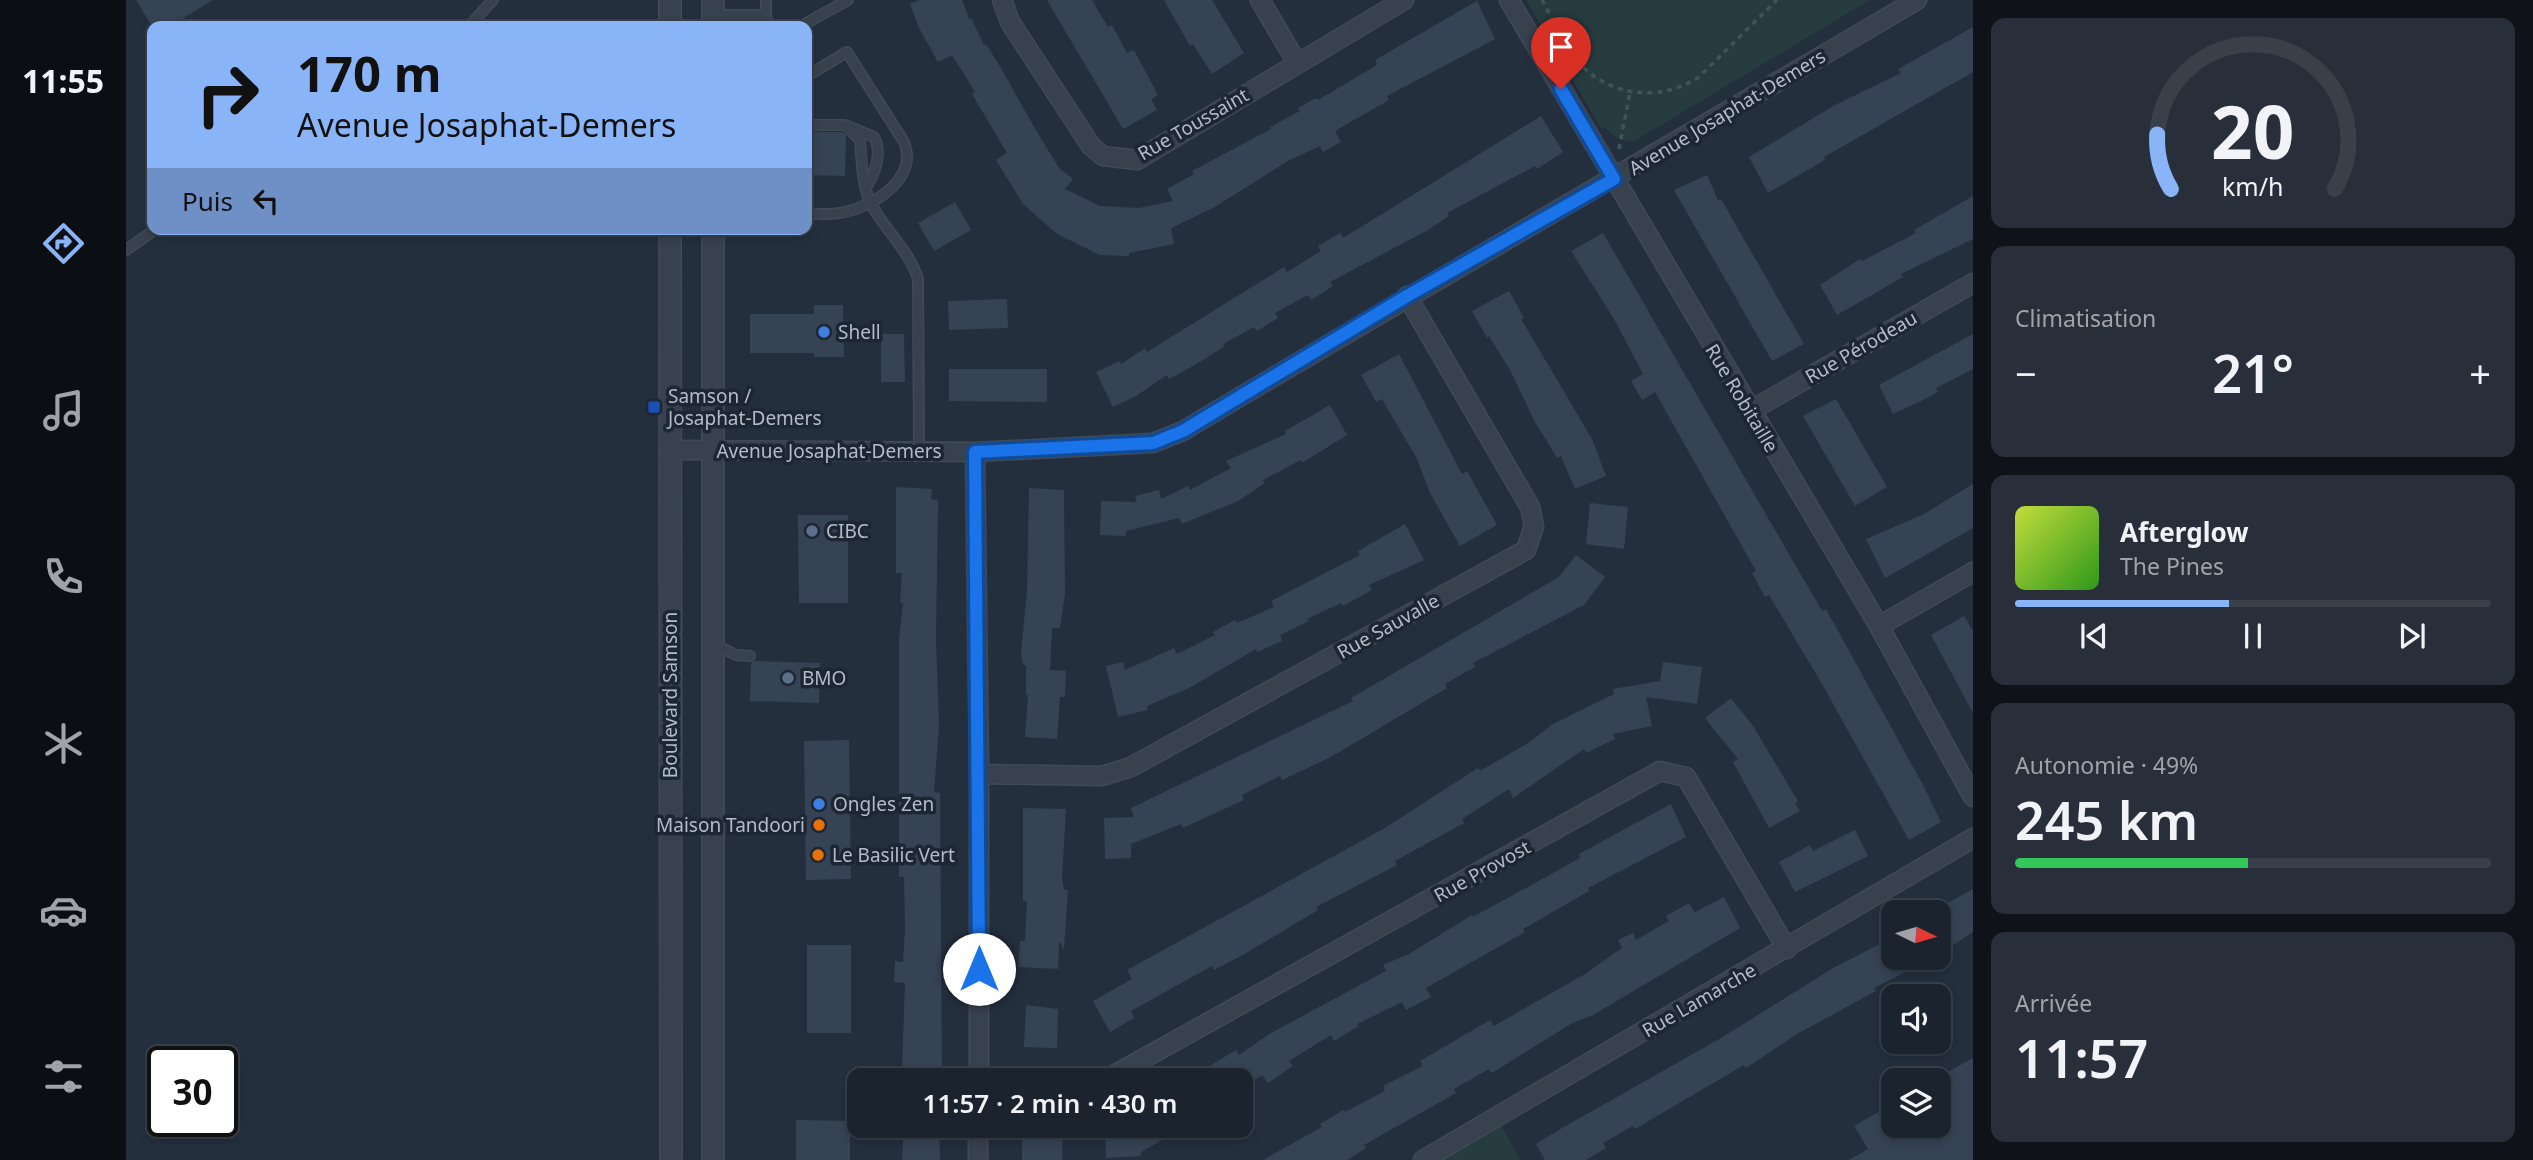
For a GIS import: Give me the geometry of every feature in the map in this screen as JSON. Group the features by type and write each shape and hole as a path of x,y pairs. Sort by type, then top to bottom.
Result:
{"street":[{"path":"670,0 670,21"},
{"name":"Rue Toussaint","path":"1002,0 1010,22 1091,146 1103,156 1137,160 1404,0"},
{"path":"1260,0 1297,64"},
{"name":"Rue Robitaille","path":"1509,0 1879,626 1973,797"},
{"name":"Avenue Josaphat-Demers","path":"671,450 975,452 1153,443 1183,431 1407,296 1614,179 1917,0"},
{"name":"Boulevard Samson","path":"670,235 671,1160"},
{"path":"713,235 713,1160"},
{"name":"Rue Pérodeau","path":"1750,411 1973,283"},
{"name":"Rue Sauvalle","path":"979,774 1102,776 1131,767 1526,550 1534,526 1530,507 1407,296"},
{"path":"975,452 979,1068"},
{"path":"1879,626 1973,572"},
{"name":"Rue Provost","path":"1127,1068 1660,771 1686,777 1787,949"},
{"name":"Rue Lamarche","path":"1423,1160 1973,838"},
{"path":"978,1138 978,1160"}],"lane":[{"path":"474,21 493,0"},
{"path":"766,0 767,21"},
{"path":"810,21 848,0"},
{"path":"713,14 766,15"},
{"path":"812,73 847,52 904,142 909,159 903,176 871,201 842,213 812,214"},
{"path":"812,125 845,125 869,132 876,141 877,169 866,188"},
{"path":"845,125 860,140 860,167 871,201 918,279 919,451"},
{"path":"126,250 147,235"},
{"path":"712,643 736,655 750,656"}],"path":[{"path":"1542,0 1581,65 1605,82 1630,92 1667,91 1699,78 1777,0"},
{"path":"1614,179 1630,92"}],"green space":[{"path":"1526,0 1870,0 1634,141 1625,141 1605,127 1601,128"},
{"path":"1496,1117 1521,1160 1424,1160"}],"building":[{"path":"136,0 213,0 178,21 149,21"},
{"path":"919,0 962,0 984,45 986,44 1001,68 1059,168 1073,179 1065,189 1100,206 1139,208 1173,201 1167,189 1194,174 1192,171 1271,129 1270,127 1300,111 1298,108 1316,98 1318,100 1377,65 1375,60 1477,1 1495,39 1387,96 1389,100 1335,131 1341,142 1323,152 1320,146 1288,161 1213,208 1171,228 1174,244 1129,253 1129,256 1100,255 1057,234 1023,204 996,160 1007,153 972,94 975,92 952,55 938,62 919,28 910,4"},
{"path":"1047,0 1092,0 1108,27 1112,25 1127,53 1134,50 1158,95 1151,99 1157,110 1123,129"},
{"path":"1164,0 1212,0 1244,53 1212,74 1193,44 1190,46"},
{"path":"1973,27 1973,72 1824,157 1825,160 1768,193 1749,157 1833,106 1901,73 1898,69"},
{"path":"1541,116 1563,152 1537,169 1535,166 1447,213 1449,216 1428,230 1330,282 1333,286 1311,300 1308,295 1275,313 1278,318 1257,331 1254,327 1223,344 1225,346 1195,365 1169,379 1167,375 1136,396 1113,407 1096,372 1120,361 1121,364 1145,348 1147,352 1284,267 1287,272 1321,251 1318,246 1340,233 1343,238"},
{"path":"812,132 842,132 846,135 845,176 812,175"},
{"path":"1707,175 1718,200 1721,199 1804,344 1772,361 1674,190"},
{"path":"1973,196 1973,239 1901,274 1903,277 1837,315 1820,285 1860,259 1862,261 1916,233 1914,230"},
{"path":"955,202 971,230 934,251 918,223"},
{"path":"1603,233 1822,611 1826,609 1923,785 1941,822 1909,840 1822,684 1769,595 1765,597 1752,573 1756,571 1655,392 1642,400 1631,381 1643,374 1614,319 1571,251"},
{"path":"1509,291 1524,318 1521,319 1592,439 1606,476 1575,489 1561,456 1557,458 1534,420 1510,370 1472,311"},
{"path":"1007,299 1008,328 949,330 948,301"},
{"path":"814,305 843,305 844,357 814,357 814,353 750,353 750,314 814,314"},
{"path":"881,334 904,334 905,382 881,382"},
{"path":"1973,334 1973,369 1936,388 1938,392 1893,414 1879,385"},
{"path":"1399,354 1462,474 1467,471 1497,525 1460,546 1430,493 1417,459 1382,399 1376,402 1361,375"},
{"path":"949,369 1047,369 1047,402 949,401"},
{"path":"1836,399 1887,487 1855,506 1803,416"},
{"path":"1330,405 1347,435 1302,463 1301,460 1263,480 1265,483 1238,501 1182,524 1179,518 1126,531 1126,536 1100,535 1101,501 1137,502 1135,496 1159,490 1161,499 1188,486 1190,490 1231,468 1226,461 1286,434 1285,431"},
{"path":"1973,484 1973,528 1885,578 1866,539 1924,514"},
{"path":"896,487 932,489 931,499 938,500 936,640 939,725 934,792 940,793 942,1068 902,1068 905,983 894,982 895,961 903,962 905,930 904,877 899,877 899,640 903,603 900,603 902,573 896,573"},
{"path":"1029,488 1064,490 1065,594 1060,628 1052,628 1050,670 1066,671 1065,697 1060,697 1057,739 1025,737 1028,695 1026,665 1023,665 1021,653 1027,591"},
{"path":"1590,503 1628,507 1624,549 1586,544"},
{"path":"798,515 848,515 848,603 799,603"},
{"path":"1405,524 1424,560 1369,585 1372,590 1343,606 1341,603 1307,619 1309,621 1280,635 1282,641 1257,652 1256,649 1191,687 1147,706 1148,710 1118,717 1106,666 1123,662 1125,670 1174,648 1177,654 1215,635 1213,632 1235,620 1237,623 1274,607 1271,601 1360,555 1358,551"},
{"path":"1576,555 1605,577 1584,605 1473,663 1475,667 1445,684 1447,688 1331,757 1282,780 1280,776 1242,795 1244,800 1183,828 1181,824 1131,844 1131,858 1105,859 1104,818 1134,817 1131,808 1353,701 1351,698 1559,577"},
{"path":"1964,616 1973,631 1973,713 1931,635"},
{"path":"1663,662 1702,667 1697,704 1646,697 1652,726 1613,734 1615,739 1586,753 1584,749 1513,798 1509,789 1462,819 1464,823 1395,861 1397,865 1316,907 1318,910 1243,955 1214,970 1212,966 1131,1011 1134,1018 1110,1032 1093,1001 1132,979 1127,970 1383,829 1478,768 1480,771 1530,742 1551,725 1614,694 1613,689 1660,681"},
{"path":"751,663 820,663 819,703 750,701"},
{"path":"1731,698 1753,726 1798,801 1795,803 1800,811 1769,828 1733,762 1738,759 1705,718"},
{"path":"849,740 851,879 806,880 804,741"},
{"path":"1671,804 1686,837 1588,888 1589,891 1523,929 1525,932 1426,988 1431,997 1406,1010 1402,1002 1357,1024 1359,1026 1334,1041 1331,1035 1289,1061 1293,1066 1268,1083 1262,1075 1253,1081 1253,1068 1206,1068 1236,1050 1239,1055 1271,1033 1386,971 1383,965 1409,954 1472,915 1473,917 1580,858 1579,854"},
{"path":"1023,808 1066,809 1062,877 1064,890 1068,890 1064,949 1059,941 1058,969 1018,967 1020,941 1025,941 1027,901 1023,901"},
{"path":"1855,830 1868,856 1795,892 1779,862 1810,845 1813,851"},
{"path":"1973,889 1973,932 1951,946 1951,901"},
{"path":"1724,897 1740,928 1593,1015 1574,1022 1492,1073 1489,1069 1454,1089 1456,1093 1364,1145 1366,1148 1347,1160 1263,1160 1322,1127 1320,1124 1343,1110 1345,1112 1385,1091 1383,1086 1423,1066 1420,1061 1490,1020 1494,1026 1585,974 1622,948 1618,940 1633,933 1636,940 1669,921 1666,916 1689,903 1695,912"},
{"path":"1881,944 1881,970 1909,970 1797,1034 1746,1068 1744,1065 1635,1129 1633,1126 1603,1143 1606,1148 1586,1160 1545,1160 1536,1144 1721,1038 1833,968"},
{"path":"807,945 851,945 851,1033 807,1033"},
{"path":"1026,1005 1058,1009 1057,1048 1024,1047"},
{"path":"1973,1058 1973,1160 1849,1160 1868,1149 1854,1126 1881,1110 1881,1138 1951,1138 1951,1070"},
{"path":"796,1120 847,1121 850,1160 796,1160"},
{"path":"903,1138 939,1138 940,1160 902,1160"},
{"path":"1022,1138 1063,1138 1062,1160 1022,1160"},
{"path":"1105,1138 1166,1138 1141,1152 1141,1156 1106,1158"}],"place":[{"name":"Shell","path":"824,332"},
{"name":"Samson / Josaphat-Demers","path":"654,407"},
{"name":"CIBC","path":"812,531"},
{"name":"BMO","path":"788,678"},
{"name":"Ongles Zen","path":"819,804"},
{"name":"Maison Tandoori","path":"819,825"},
{"name":"Le Basilic Vert","path":"818,855"}],"route":[{"path":"979,969 975,452 1153,443 1183,431 1407,296 1614,179 1561,89"}]}
